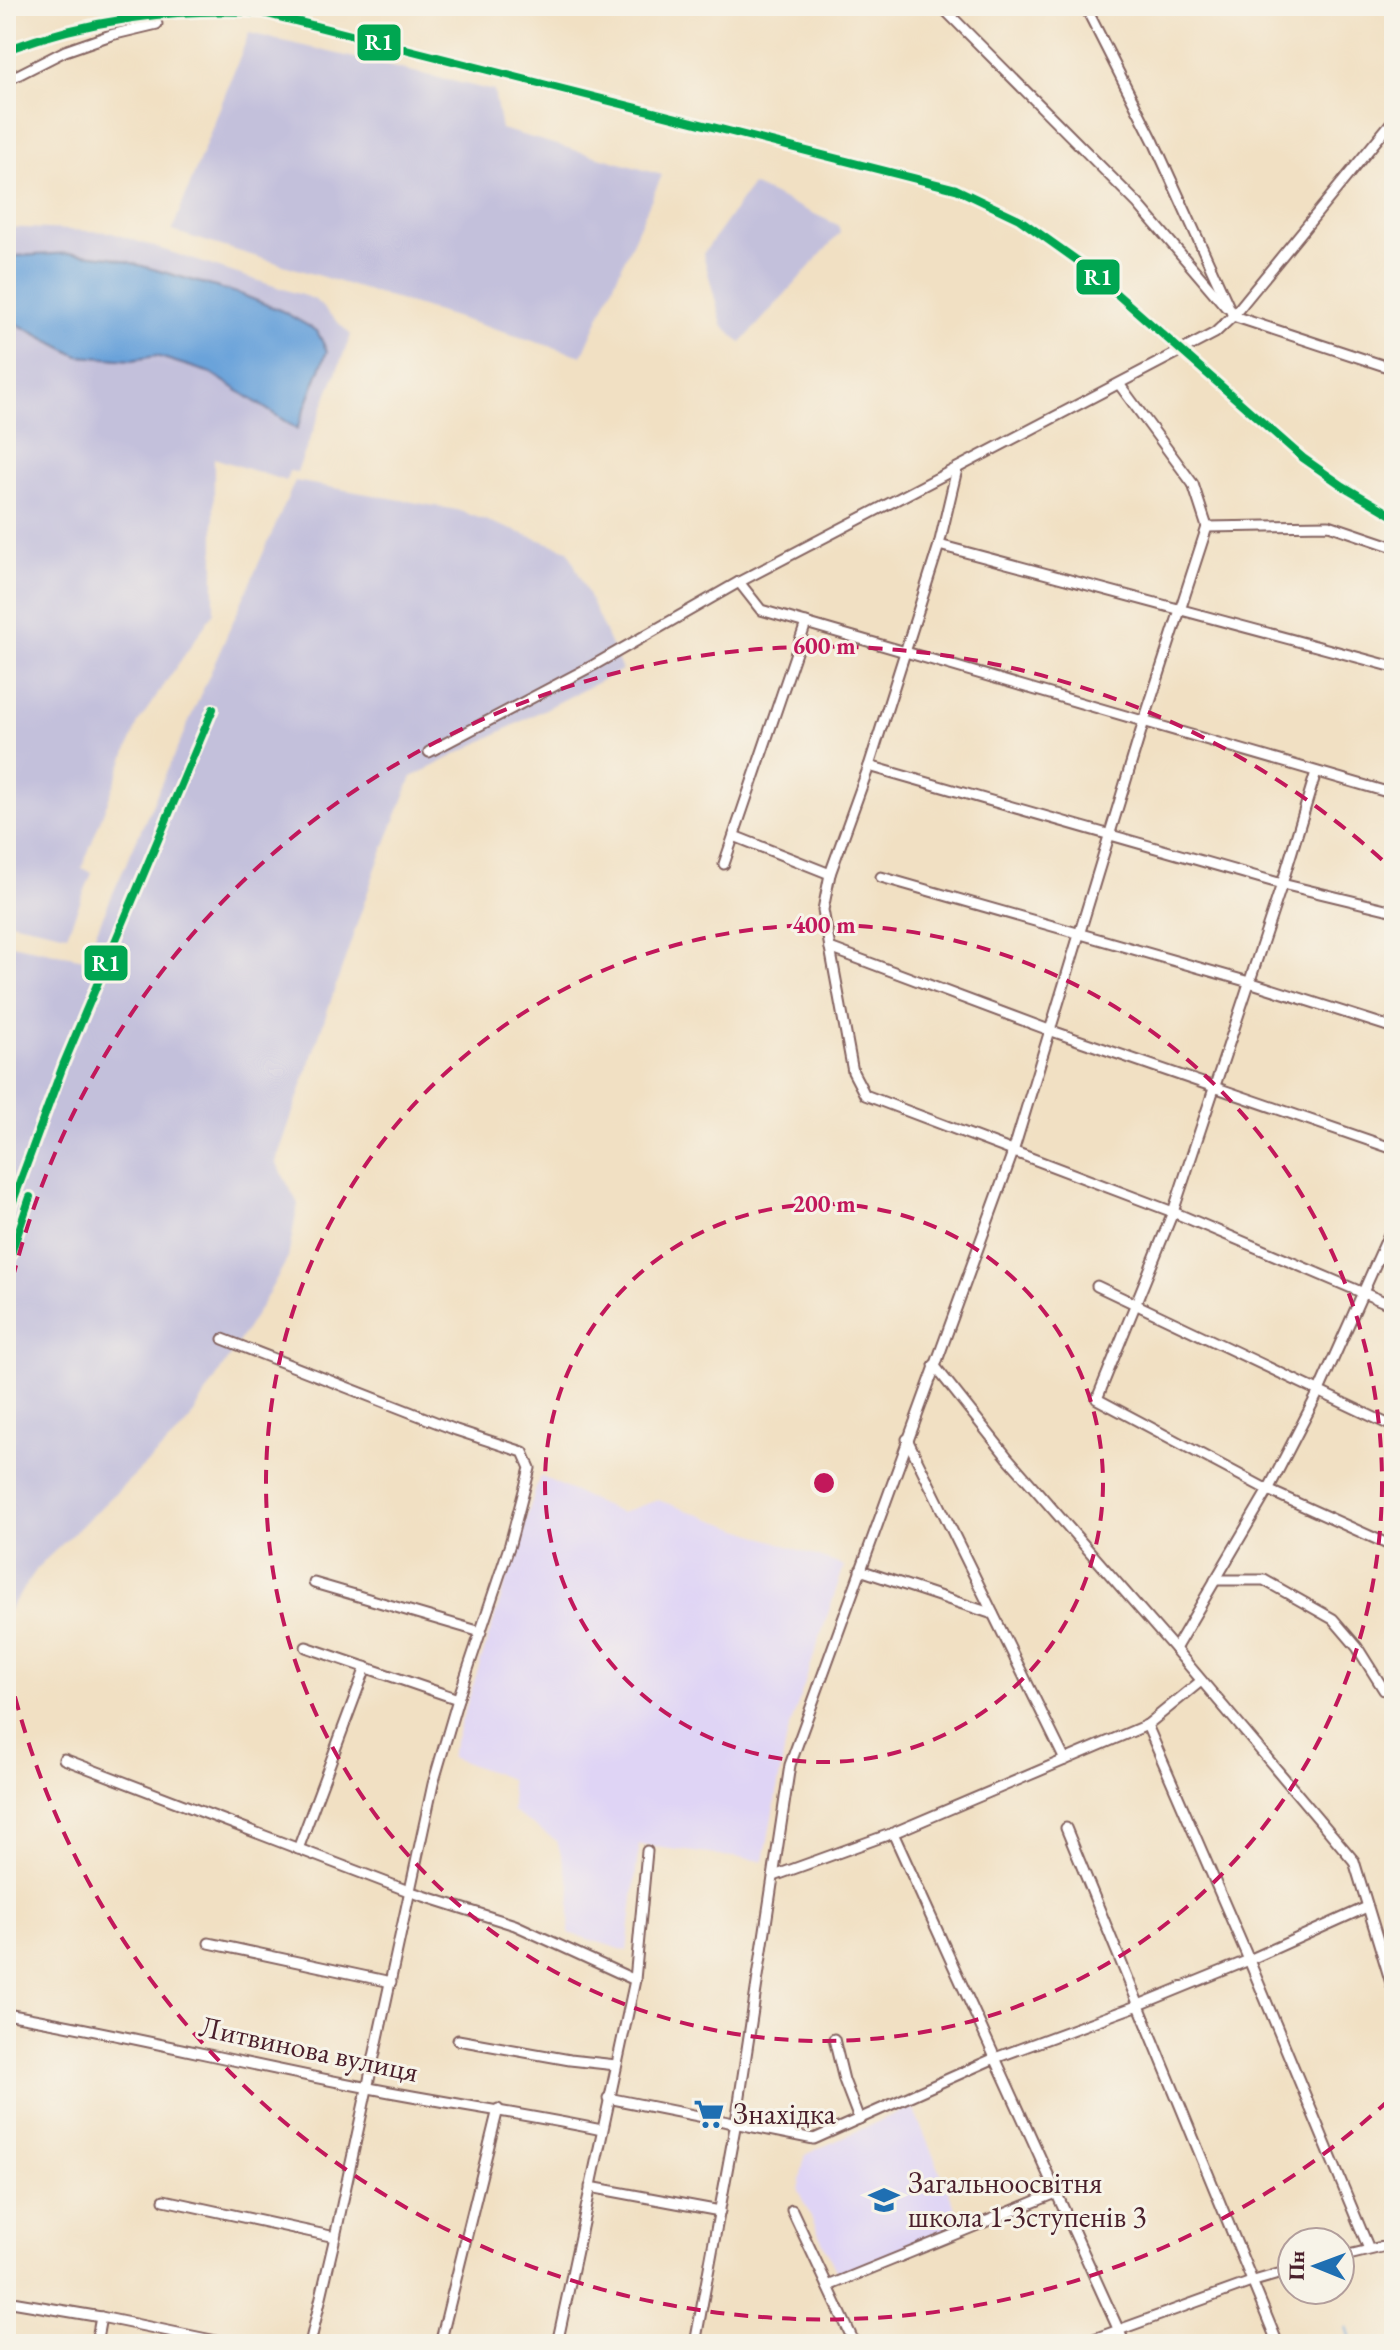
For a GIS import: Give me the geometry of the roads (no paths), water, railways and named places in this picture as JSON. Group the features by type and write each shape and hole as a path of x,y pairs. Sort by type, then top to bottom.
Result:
{"street":[{"path":"941,6 1138,204 1233,316 1394,369"},
{"path":"1085,6 1154,142 1233,316"},
{"path":"6,81 65,51 157,24"},
{"path":"429,752 594,665 739,582 1215,333 1233,316 1394,119"},
{"path":"695,2344 736,2122 790,1765 1013,1152 1144,721 1207,527 1193,484 1119,384"},
{"path":"957,469 939,545 869,766 830,874 823,910 853,1072 865,1095 1173,1212 1394,1306"},
{"path":"1207,527 1329,525 1394,547"},
{"path":"939,545 1394,667"},
{"path":"739,582 761,610 1394,794"},
{"path":"724,864 806,623"},
{"path":"869,766 1282,884 1394,911"},
{"path":"1316,772 1173,1212 1097,1399 1268,1490 1394,1547"},
{"path":"734,836 830,874"},
{"path":"881,877 1249,982 1394,1028"},
{"path":"830,948 1049,1030 1394,1149"},
{"path":"1175,1649 1268,1490 1318,1393 1394,1223"},
{"path":"1097,1286 1394,1427"},
{"path":"223,1339 456,1430 523,1452 530,1468 510,1544 433,1784 310,2344"},
{"path":"934,1365 1008,1458 1354,1861 1394,1993"},
{"path":"907,1439 1065,1760"},
{"path":"860,1570 993,1614"},
{"path":"1215,1580 1264,1580 1333,1619 1357,1647 1384,1690 1394,1693"},
{"path":"314,1583 481,1632"},
{"path":"306,1647 458,1699"},
{"path":"298,1849 366,1667"},
{"path":"774,1876 893,1833 1147,1725 1201,1681"},
{"path":"1147,1725 1369,2249"},
{"path":"64,1759 411,1892 515,1925 635,1980"},
{"path":"1066,1828 1278,2344"},
{"path":"893,1833 1125,2344"},
{"path":"557,2344 635,1980 647,1851"},
{"path":"608,2098 814,2139 995,2058 1139,2005 1367,1907"},
{"path":"209,1943 391,1982"},
{"name":"Литвинова вулиця","path":"6,2014 118,2034 368,2088 602,2130"},
{"path":"834,2039 844,2080 859,2119"},
{"path":"458,2040 616,2065"},
{"path":"440,2344 498,2109"},
{"path":"590,2187 720,2211"},
{"path":"828,2286 1056,2193"},
{"path":"164,2200 335,2237"},
{"path":"792,2210 855,2344"},
{"path":"1356,2253 1394,2244"},
{"path":"1080,2344 1276,2275"},
{"path":"6,2301 101,2317 202,2341 231,2344"},
{"path":"96,2344 101,2317"}],"water":[{"path":"74,253 111,257 240,294 282,311 317,331 327,351 297,429 211,373 156,356 132,360 78,356 13,322 6,304 6,260 15,256"}],"waterway":[{"path":"1347,2328 1352,2344"}],"place":[{"name":"Знахідка","path":"709,2114"},
{"name":"Загальноосвiтня школа 1-3ступенiв 3","path":"884,2200"}]}
